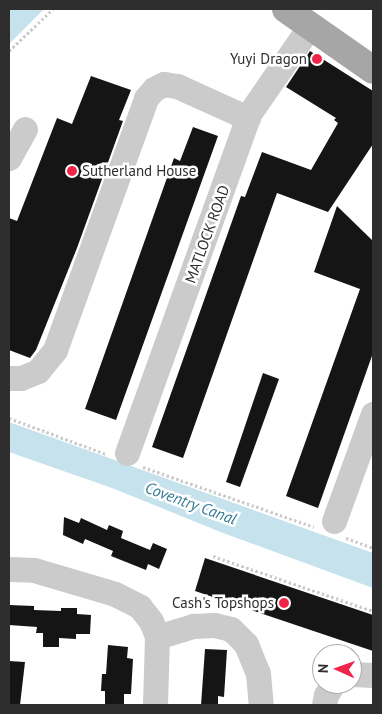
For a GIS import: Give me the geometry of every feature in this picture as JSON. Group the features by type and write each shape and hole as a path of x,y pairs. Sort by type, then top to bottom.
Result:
{"main road":[{"path":"286,9 373,70"}],"street":[{"name":"MATLOCK ROAD","path":"126,458 248,118 310,26"},
{"path":"9,378 21,378 38,371 55,350 146,98 154,89 164,84 177,86 248,118"},
{"path":"9,158 25,129"},
{"path":"332,529 373,414"},
{"path":"9,569 34,570 130,600 151,622 157,636 155,705"},
{"path":"157,636 193,626 214,625 231,629 246,644 258,673 262,705"}],"path":[{"path":"9,51 53,9"},
{"path":"9,418 332,529 373,548"},
{"path":"213,556 373,611"}],"water":[{"path":"9,9 44,9 9,44"},
{"name":"Coventry Canal","path":"9,422 373,553 373,588 223,533 112,488 9,452"}],"building":[{"path":"310,51 373,91 373,144 328,212 277,193 183,458 152,447 241,196 245,197 262,152 311,170 338,123 334,120 336,118 286,87"},
{"name":"Sutherland House","path":"91,76 131,90 119,120 123,121 77,248 36,350 30,358 9,350 9,218 17,221 57,118 72,124"},
{"path":"193,127 218,136 116,420 85,409 174,158 180,161"},
{"path":"337,206 373,241 373,353 318,508 286,496 360,289 314,272"},
{"path":"263,373 279,379 240,487 226,482"},
{"path":"64,517 79,523 81,518 107,530 109,525 123,531 121,538 150,550 153,543 167,549 159,569 148,564 146,570 111,556 113,551 85,539 83,544 63,535"},
{"name":"Cash's Topshops","path":"205,558 373,615 373,651 362,647 362,644 352,644 195,591"},
{"path":"9,605 34,606 34,610 61,611 61,608 77,608 77,614 91,615 90,634 76,634 76,639 59,638 59,647 43,647 43,633 36,633 37,627 9,625"},
{"path":"108,645 128,647 127,658 133,659 131,694 124,694 124,705 105,704 105,691 101,691 102,674 106,674"},
{"path":"205,649 227,650 224,697 218,696 218,705 201,705"},
{"path":"9,661 25,662 20,705 9,705"}],"place":[{"name":"Yuyi Dragon","path":"317,59"},
{"name":"Sutherland House","path":"72,171"},
{"name":"Cash's Topshops","path":"284,603"}]}
